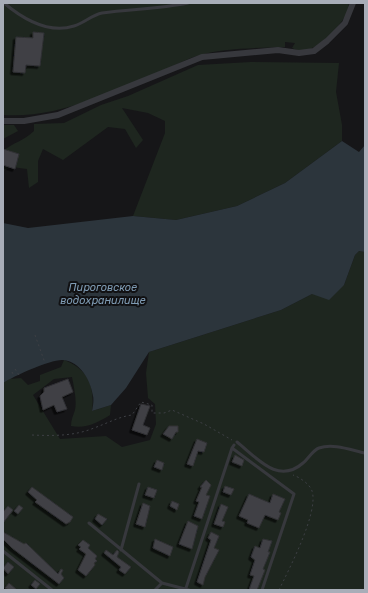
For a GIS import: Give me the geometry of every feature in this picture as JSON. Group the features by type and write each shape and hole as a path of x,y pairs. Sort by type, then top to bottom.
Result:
{"street":[{"path":"3,121 24,121 58,115 202,57 278,50 298,53 314,51 327,41 345,23 353,3"}],"lane":[{"path":"4,3 32,22 53,28 73,26 101,13 151,9 188,3"},
{"path":"237,442 266,465 278,471 289,472 302,464 318,448 332,446 365,453"},
{"path":"89,523 162,583 187,589 233,447 294,494 262,590"},
{"path":"121,550 139,484"},
{"path":"3,551 52,590"},
{"path":"155,590 162,583"}],"path":[{"path":"35,335 45,363"},
{"path":"15,369 19,375"},
{"path":"12,372 14,376"},
{"path":"32,435 55,437 94,429 120,416 132,415 141,402 152,404 152,413 164,413 172,410 204,424 237,442"},
{"path":"279,590 309,520 314,500 311,489 298,477 289,472"}],"shaded area":[{"path":"3,3 349,3 345,16 340,24 322,42 307,50 292,48 295,43 285,42 285,47 240,49 207,53 189,59 107,94 66,108 24,115 3,115"},
{"path":"251,62 339,63 336,92 342,125 342,141 285,183 237,206 176,220 133,216 165,133 165,121 148,113 122,108 143,140 136,148 125,129 108,127 63,160 43,149 38,161 38,182 29,188 27,169 12,167 3,171 3,151 34,131 34,124 64,123 101,105 128,96 198,65"},
{"path":"3,125 14,125 18,131 3,139"},
{"path":"359,251 365,252 365,590 3,590 3,383 9,379 21,378 28,385 40,381 40,375 61,367 64,360 79,368 88,380 91,386 93,402 92,411 111,405 110,415 101,421 82,427 71,426 76,402 72,377 54,379 33,395 60,439 106,436 122,447 150,440 156,424 155,404 148,398 146,373 149,352 281,310 312,294 344,285 355,255"}],"water":[{"name":"Пироговское водохранилище","path":"342,141 359,152 365,145 365,252 359,251 355,255 344,285 329,300 312,294 281,310 149,352 126,388 111,405 92,411 93,398 90,384 84,373 75,364 69,361 57,360 50,362 15,376 3,383 3,223 28,228 133,216 176,220 237,206 285,183"}],"building":[{"path":"33,32 44,33 40,66 26,65 25,73 13,72 16,37 33,38"},
{"path":"3,149 19,154 15,169 3,165"},
{"path":"68,379 73,392 62,397 67,409 57,412 54,405 43,410 40,396 44,392 44,388"},
{"path":"141,404 150,406 143,425 150,428 147,435 132,430"},
{"path":"169,426 178,426 178,432 176,432 172,439 163,434"},
{"path":"197,439 207,443 204,452 198,451 193,466 187,464"},
{"path":"235,455 244,460 242,466 232,462"},
{"path":"157,460 164,463 162,470 154,467"},
{"path":"206,480 211,485 206,495 210,496 202,519 194,516 199,502 196,501 202,487 200,487"},
{"path":"225,486 234,489 231,495 223,492"},
{"path":"32,487 73,517 70,522 66,524 35,502 37,500 28,492"},
{"path":"148,487 157,490 154,498 145,495"},
{"path":"249,494 270,503 273,494 285,499 279,512 281,513 278,520 265,515 259,528 247,523 248,520 239,516"},
{"path":"172,501 179,504 177,510 170,506"},
{"path":"143,503 150,506 145,527 136,524"},
{"path":"221,504 228,507 222,521 225,522 223,527 214,524"},
{"path":"19,505 23,508 18,514 14,511"},
{"path":"8,506 13,510 3,523 3,512"},
{"path":"98,514 107,519 102,525 95,519"},
{"path":"188,521 198,526 192,549 179,544"},
{"path":"3,532 24,544 26,543 58,574 61,569 63,570 61,574 64,578 59,584 12,548 3,539"},
{"path":"211,532 219,536 214,548 219,550 205,577 203,585 197,582 211,540 208,538"},
{"path":"155,539 173,547 170,556 153,548"},
{"path":"263,539 272,541 268,552 270,552 257,590 249,590 254,576 250,575 255,560 251,557 255,546 260,548"},
{"path":"83,540 90,545 88,548 97,556 95,559 97,561 94,563 95,565 86,576 78,570 86,554 79,549 81,547 78,545"},
{"path":"106,550 113,555 117,550 119,552 117,557 131,567 125,574 119,570 121,567 104,553"},
{"path":"8,562 14,567 8,574 3,568"},
{"path":"35,580 40,584 36,589 31,585"},
{"path":"9,583 17,590 9,590 5,588"}]}
